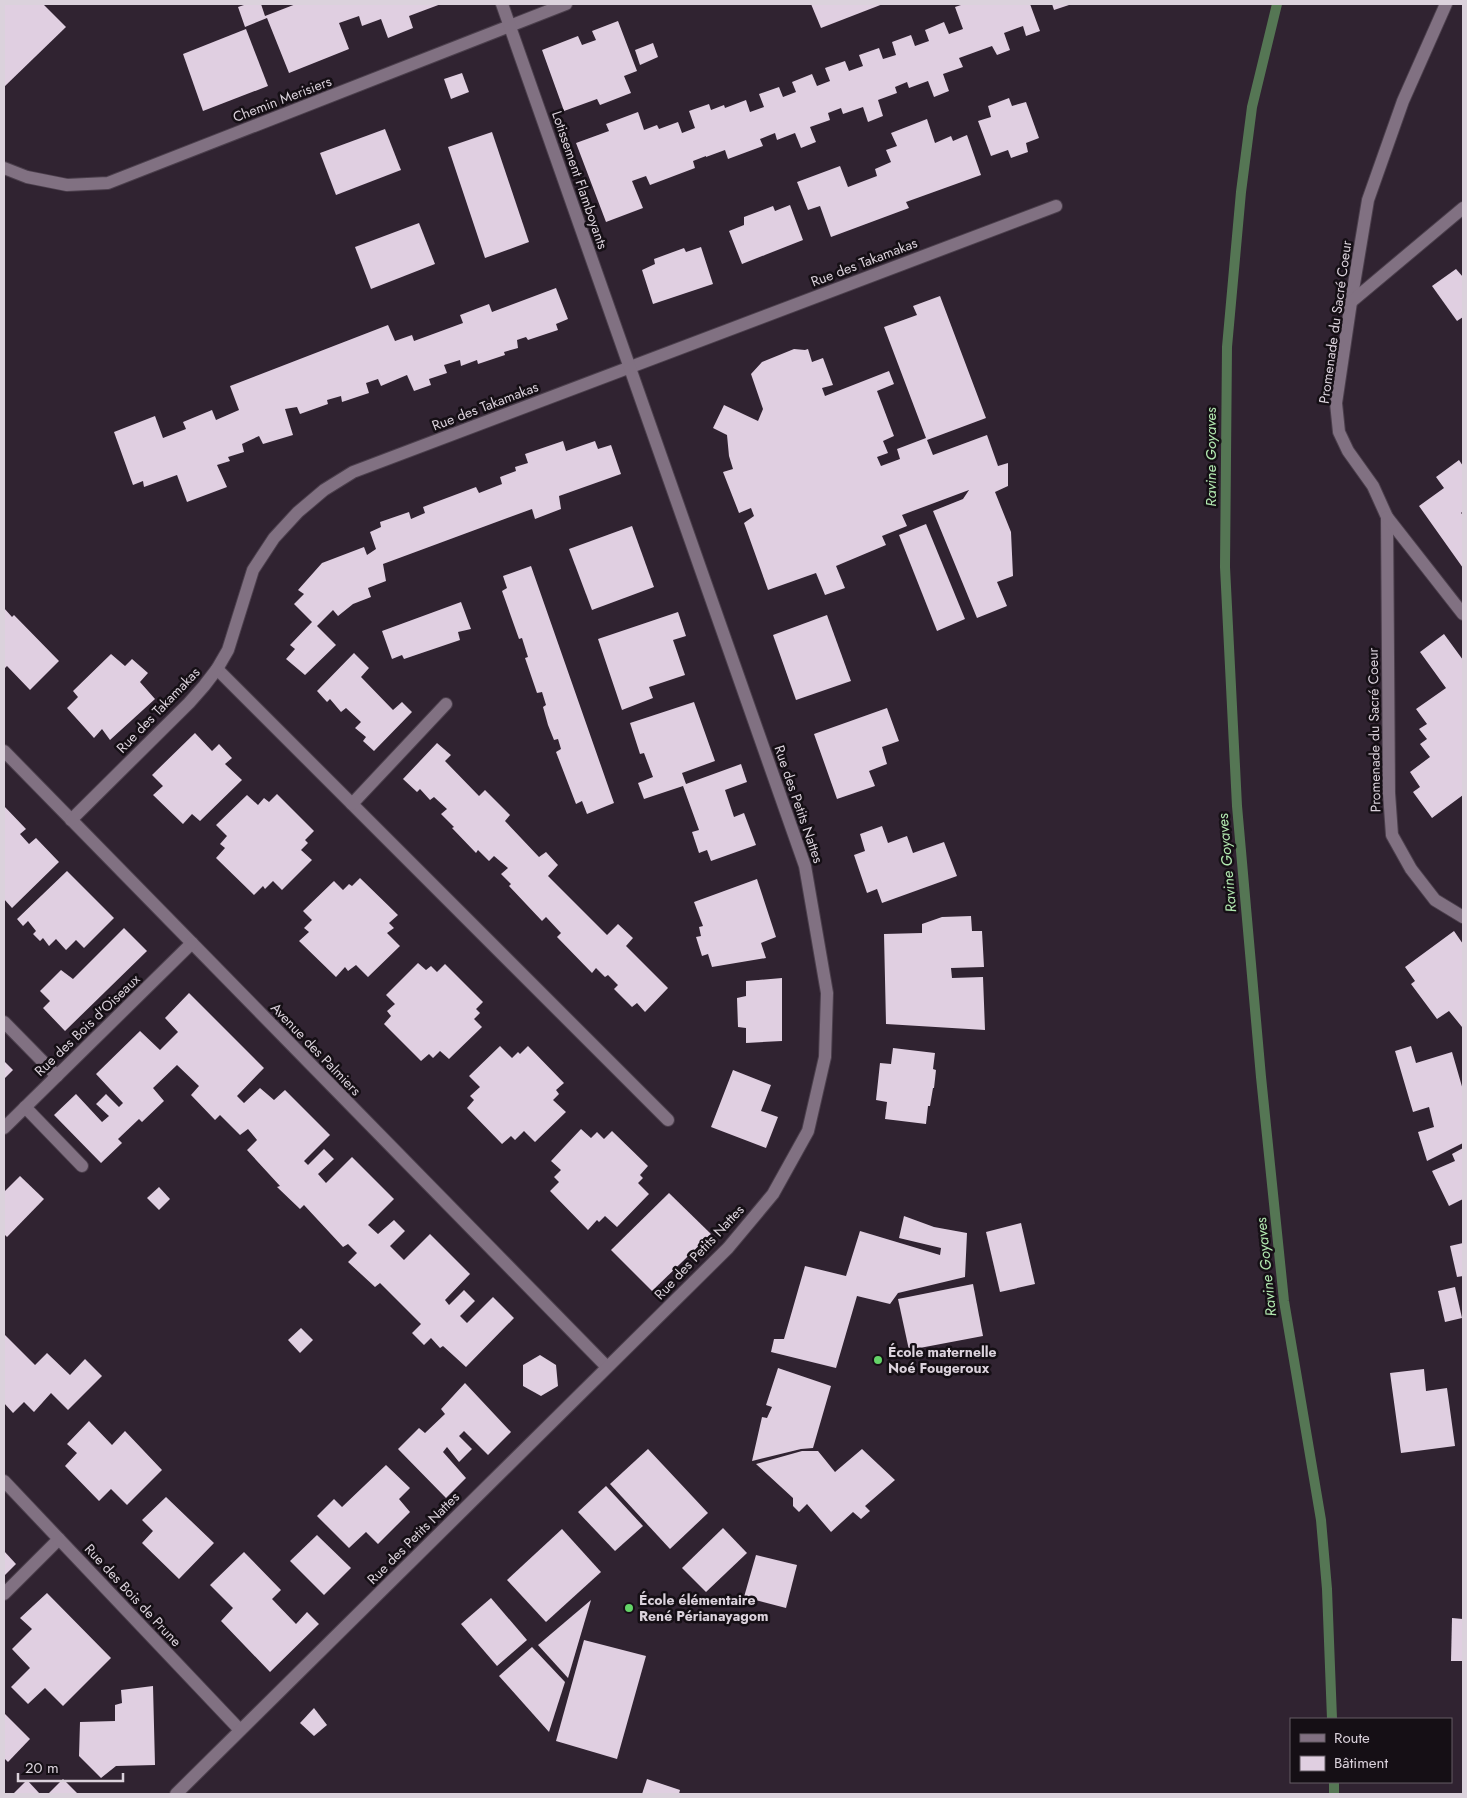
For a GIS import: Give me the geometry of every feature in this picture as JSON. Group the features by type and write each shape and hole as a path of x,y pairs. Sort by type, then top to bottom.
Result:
{"street":[{"name":"Lotissement Flamboyants","path":"502,4 630,366"},
{"name":"Chemin Merisiers","path":"4,168 27,177 67,185 108,183 566,4"},
{"name":"Promenade du Sacré Coeur","path":"1446,4 1403,101 1368,200 1336,403 1339,432 1348,451 1373,486 1387,517 1389,793 1392,835 1411,869 1435,900 1463,917"},
{"name":"Rue des Takamakas","path":"71,820 204,686 228,650 253,570 274,538 298,512 324,490 353,472 1056,206"},
{"path":"1351,302 1463,208"},
{"name":"Rue des Petits Nattes","path":"176,1794 728,1248 773,1194 808,1131 825,1058 827,993 805,866 630,366"},
{"path":"1387,517 1463,614"},
{"path":"217,669 668,1120"},
{"path":"352,804 446,704"},
{"name":"Avenue des Palmiers","path":"4,751 608,1367"},
{"name":"Rue des Bois d'Oiseaux","path":"4,1128 192,943"},
{"path":"4,1022 56,1076"},
{"path":"25,1107 82,1166"},
{"name":"Rue des Bois de Prune","path":"4,1481 240,1730"},
{"path":"4,1594 59,1539"}],"building":[{"path":"4,4 43,4 66,27 4,87"},
{"path":"247,4 261,4 265,16 296,4 441,4 409,16 413,28 388,38 381,19 362,26 359,16 339,23 349,49 289,73 267,18 245,27 238,7"},
{"path":"811,4 883,4 821,28"},
{"path":"964,4 1030,4 1040,31 1026,36 1023,26 1004,33 1010,50 997,55 992,46 959,58 963,67 943,74 949,91 934,97 928,81 909,88 907,82 895,87 897,93 878,100 883,116 868,122 863,107 843,114 841,108 828,113 830,120 810,127 816,142 801,148 795,133 777,140 775,133 760,139 763,146 728,159 725,150 693,161 695,168 650,185 646,176 632,181 643,208 606,222 576,143 609,131 606,124 638,112 644,130 657,125 659,129 678,122 682,133 695,128 689,111 709,104 711,110 724,105 725,108 746,100 750,112 764,107 759,94 779,87 783,97 796,92 792,82 812,74 817,86 830,81 825,68 845,61 849,71 863,66 859,55 879,48 883,59 896,55 892,42 911,35 915,46 929,41 925,30 944,22 949,34 963,29 955,7"},
{"path":"1052,4 1072,4 1054,10"},
{"path":"618,21 637,71 624,76 631,93 600,105 597,99 564,111 542,50 578,36 582,45 596,40 592,31"},
{"path":"246,29 268,86 203,111 183,54"},
{"path":"653,43 658,57 640,65 635,50"},
{"path":"462,73 469,92 451,99 444,79"},
{"path":"1009,98 1012,106 1026,102 1039,138 1026,143 1028,152 1011,158 1008,150 991,156 978,121 991,117 988,106"},
{"path":"927,119 935,143 951,136 953,141 967,135 981,175 906,202 909,208 831,237 820,206 808,210 797,182 840,166 848,187 877,176 875,169 891,162 886,150 897,146 891,133"},
{"path":"385,129 401,170 336,195 320,153"},
{"path":"492,132 529,242 485,258 448,147"},
{"path":"790,205 803,240 742,264 729,231 744,225 744,217 773,206 775,211"},
{"path":"419,223 435,264 371,289 355,247"},
{"path":"701,247 713,284 653,304 642,270 655,264 654,259 684,248 686,252"},
{"path":"1456,269 1463,277 1463,317 1457,321 1432,286"},
{"path":"556,288 568,319 556,324 558,330 528,340 526,337 517,340 518,348 504,352 505,355 478,364 477,360 461,366 460,360 444,365 447,373 429,379 431,385 414,391 407,375 381,386 378,379 366,383 369,393 342,402 341,396 327,400 328,404 300,414 297,407 285,409 293,435 263,444 259,436 242,444 244,452 228,457 230,461 217,465 227,487 187,502 177,475 144,487 143,481 133,485 114,432 155,416 163,438 186,429 183,422 212,410 216,420 239,410 230,386 388,325 395,341 412,335 414,341 463,323 460,315 489,304 492,312"},
{"path":"940,296 986,418 927,440 933,455 987,435 998,466 1008,463 1008,486 995,492 1011,532 1013,576 997,582 1007,606 977,618 933,511 963,499 969,490 902,515 907,526 882,536 886,545 836,566 845,588 825,595 816,573 768,590 744,523 754,516 751,508 739,513 723,472 733,469 729,456 727,435 713,428 724,405 758,421 763,409 751,374 762,362 794,349 808,349 812,362 823,358 833,385 822,388 825,396 889,371 894,384 877,391 894,436 883,441 888,453 877,457 881,466 900,459 897,449 926,438 884,327 917,315 913,306"},
{"path":"563,441 566,451 595,441 598,449 611,445 621,474 559,496 561,509 535,519 532,509 383,564 386,581 368,588 371,597 353,604 338,616 333,610 317,626 336,645 305,675 286,659 295,649 290,645 312,622 294,604 304,594 298,590 322,563 364,547 367,555 376,549 370,532 381,527 380,522 409,512 411,519 425,513 423,507 476,487 479,493 502,484 500,477 516,471 515,467 528,463 525,454"},
{"path":"1459,460 1463,466 1463,511 1461,513 1463,515 1463,568 1419,506 1444,488 1436,477"},
{"path":"926,524 965,619 937,631 899,535"},
{"path":"632,526 654,587 592,610 569,549"},
{"path":"531,566 614,803 587,814 582,801 576,804 556,752 561,749 558,739 554,740 548,725 543,707 546,705 542,692 537,693 525,658 528,657 522,638 519,639 502,591 507,588 503,576"},
{"path":"461,602 471,629 458,632 460,640 404,659 402,655 392,659 382,631"},
{"path":"4,608 12,617 14,615 59,661 30,690 7,666 4,669"},
{"path":"678,612 686,636 673,640 685,675 649,687 653,698 622,710 598,639"},
{"path":"827,615 851,681 796,700 773,635"},
{"path":"1444,634 1463,660 1463,795 1432,818 1413,792 1420,787 1410,772 1430,757 1420,744 1427,739 1419,729 1427,724 1416,709 1446,688 1420,652"},
{"path":"354,653 369,668 361,677 393,710 402,702 412,712 374,751 363,741 366,737 355,728 361,722 346,708 341,712 330,699 327,702 317,691"},
{"path":"111,654 125,666 132,659 148,673 140,682 155,699 110,740 102,729 94,738 67,708 78,697 73,691"},
{"path":"694,702 715,761 682,773 686,784 741,764 747,782 725,790 734,817 744,813 756,845 711,861 707,850 699,853 692,832 699,830 683,786 644,799 638,783 653,777 644,753 640,754 630,723"},
{"path":"887,708 899,741 882,747 887,764 869,771 875,786 837,799 814,734"},
{"path":"195,733 212,751 219,744 232,758 225,764 242,780 200,821 192,814 183,824 153,795 163,786 152,775"},
{"path":"437,743 451,755 445,761 479,796 485,790 510,815 505,821 539,857 546,852 558,865 548,876 607,935 618,924 633,938 626,946 668,988 645,1012 637,1003 632,1007 614,989 618,985 608,975 605,977 596,968 592,973 557,937 561,933 546,917 542,921 509,886 511,884 501,874 508,868 494,856 489,861 478,850 476,853 452,828 454,827 441,814 447,809 434,797 430,800 420,789 417,792 403,779"},
{"path":"277,794 314,831 305,840 308,843 301,850 312,860 282,890 273,881 265,889 263,886 254,895 216,858 225,848 220,844 227,836 216,825 247,795 258,805 264,798 269,802"},
{"path":"4,806 26,829 20,834 29,844 36,838 59,862 12,908 4,899"},
{"path":"882,826 888,843 907,836 913,853 944,842 957,876 882,903 877,889 867,893 854,855 865,851 860,834"},
{"path":"67,871 114,918 84,948 76,940 66,950 56,939 49,946 43,938 40,941 33,934 36,931 28,921 23,926 17,919"},
{"path":"360,878 398,915 389,923 394,928 387,933 400,946 368,977 356,965 348,971 345,967 336,977 299,941 309,932 304,928 312,920 303,911 334,881 343,890 349,884 352,886"},
{"path":"757,879 776,937 761,943 766,958 712,967 708,954 702,956 696,937 701,936 699,927 703,926 694,902"},
{"path":"971,916 972,931 982,931 984,967 951,968 952,978 983,977 985,1030 886,1024 884,934 922,933 922,924 942,917"},
{"path":"124,928 147,951 65,1031 43,1008 50,1001 40,991 61,970 73,979"},
{"path":"1454,931 1463,944 1462,1027 1449,1011 1437,1019 1411,984 1415,981 1405,967"},
{"path":"418,963 426,970 431,966 437,972 445,964 483,1002 476,1009 480,1013 474,1019 482,1027 449,1059 440,1051 433,1058 429,1054 421,1061 384,1024 391,1016 387,1011 395,1004 386,995"},
{"path":"782,978 782,1041 746,1043 746,1028 738,1027 737,998 746,996 746,981"},
{"path":"189,993 264,1068 237,1096 244,1103 260,1088 274,1100 285,1090 330,1135 304,1161 308,1165 324,1149 334,1159 318,1174 326,1183 352,1157 394,1199 368,1225 378,1234 394,1220 405,1231 390,1246 404,1260 430,1234 470,1274 445,1300 449,1305 464,1290 475,1301 460,1316 467,1323 493,1297 514,1318 466,1367 443,1346 440,1348 431,1338 424,1345 412,1333 421,1324 380,1283 375,1287 348,1262 357,1253 348,1244 343,1247 304,1205 300,1209 277,1187 280,1186 247,1150 257,1140 248,1129 240,1135 220,1115 215,1120 191,1095 199,1086 177,1065 153,1088 164,1101 142,1122 139,1119 118,1139 122,1143 101,1163 54,1115 76,1094 102,1122 109,1116 96,1104 106,1094 119,1107 123,1103 96,1074 140,1031 160,1050 178,1032 165,1018"},
{"path":"500,1046 512,1058 518,1052 520,1054 528,1046 564,1083 556,1090 559,1094 553,1100 566,1112 535,1142 524,1131 515,1140 511,1136 502,1144 467,1108 474,1100 470,1096 480,1087 469,1076"},
{"path":"1411,1046 1416,1063 1452,1052 1463,1090 1463,1143 1427,1161 1418,1132 1434,1127 1429,1107 1413,1112 1395,1051"},
{"path":"893,1048 935,1053 933,1069 936,1070 934,1088 930,1106 928,1106 926,1124 885,1119 887,1102 876,1100 880,1063 891,1064"},
{"path":"4,1061 13,1070 4,1079"},
{"path":"733,1070 771,1085 761,1111 778,1117 766,1148 711,1127"},
{"path":"581,1129 591,1138 597,1132 604,1139 612,1131 648,1166 640,1175 643,1178 638,1183 649,1194 617,1227 605,1216 599,1222 597,1220 588,1230 550,1191 559,1182 554,1177 561,1170 551,1161"},
{"path":"1463,1148 1463,1199 1449,1206 1432,1171 1455,1161 1452,1154"},
{"path":"20,1176 44,1199 7,1237 4,1234 4,1192"},
{"path":"159,1187 170,1199 159,1210 147,1198"},
{"path":"669,1193 711,1234 652,1291 611,1250"},
{"path":"904,1216 934,1227 967,1233 965,1277 898,1293 890,1304 857,1296 836,1368 771,1352 774,1339 784,1339 805,1266 846,1276 860,1231 940,1255 941,1248 899,1238"},
{"path":"1021,1223 1035,1284 1000,1292 986,1232"},
{"path":"1463,1243 1463,1276 1457,1277 1450,1246"},
{"path":"973,1284 983,1336 909,1350 898,1299"},
{"path":"1455,1287 1462,1318 1445,1322 1438,1291"},
{"path":"301,1328 313,1340 300,1353 288,1340"},
{"path":"4,1334 35,1365 47,1353 70,1375 85,1359 102,1376 68,1410 51,1393 34,1412 24,1402 13,1413 4,1403"},
{"path":"540,1355 556,1365 558,1386 541,1396 523,1386 523,1365"},
{"path":"778,1368 831,1386 813,1448 801,1449 752,1461 762,1417 767,1418 772,1407 766,1405"},
{"path":"1424,1369 1426,1391 1447,1388 1455,1446 1401,1453 1390,1373"},
{"path":"465,1383 511,1432 488,1455 464,1431 459,1436 472,1449 459,1462 447,1447 443,1452 466,1478 446,1498 398,1449 419,1428 425,1433 445,1414 441,1409"},
{"path":"89,1421 112,1445 125,1431 162,1470 127,1505 111,1489 99,1501 65,1466 77,1453 67,1444"},
{"path":"648,1449 708,1513 670,1549 610,1484"},
{"path":"862,1449 895,1480 865,1506 870,1511 861,1519 853,1512 831,1532 807,1504 799,1512 793,1506 793,1498 756,1464 802,1451 818,1451 835,1472"},
{"path":"386,1465 410,1488 399,1499 410,1512 378,1544 366,1532 349,1548 317,1516 334,1499 342,1507"},
{"path":"606,1486 643,1526 615,1551 578,1512"},
{"path":"166,1497 214,1543 179,1579 142,1543 153,1531 142,1520"},
{"path":"723,1528 747,1553 706,1592 682,1568"},
{"path":"562,1529 601,1572 546,1622 507,1580"},
{"path":"317,1535 351,1568 324,1595 290,1561"},
{"path":"4,1551 16,1564 4,1576"},
{"path":"244,1552 281,1590 272,1599 296,1624 307,1612 319,1624 270,1672 221,1621 233,1608 210,1585"},
{"path":"756,1555 797,1565 786,1608 744,1597"},
{"path":"47,1593 111,1658 63,1706 45,1688 28,1704 11,1687 30,1668 12,1649 32,1629 20,1618"},
{"path":"491,1598 527,1640 497,1666 461,1624"},
{"path":"591,1600 568,1678 538,1645"},
{"path":"1452,1618 1463,1619 1463,1661 1451,1661"},
{"path":"584,1640 646,1656 617,1759 556,1741"},
{"path":"532,1647 565,1682 549,1732 499,1676"},
{"path":"153,1686 155,1765 116,1766 101,1778 79,1756 80,1722 115,1721 115,1705 122,1703 121,1690"},
{"path":"314,1708 327,1725 314,1736 300,1723"},
{"path":"4,1713 30,1739 8,1762 4,1758"},
{"path":"63,1779 78,1794 48,1794"},
{"path":"647,1779 680,1790 679,1794 642,1794"},
{"path":"27,1780 40,1794 13,1794"}],"waterway":[{"name":"Ravine Goyaves","path":"1277,4 1252,107 1241,192 1227,347 1225,567 1237,806 1261,1077 1284,1301 1321,1520 1327,1589 1332,1718"},
{"name":"Ravine Goyaves","path":"1334,1783 1334,1794"}],"place":[{"name":"École maternelle Noé Fougeroux","path":"878,1360"},
{"name":"École élémentaire René Périanayagom","path":"629,1608"}]}
